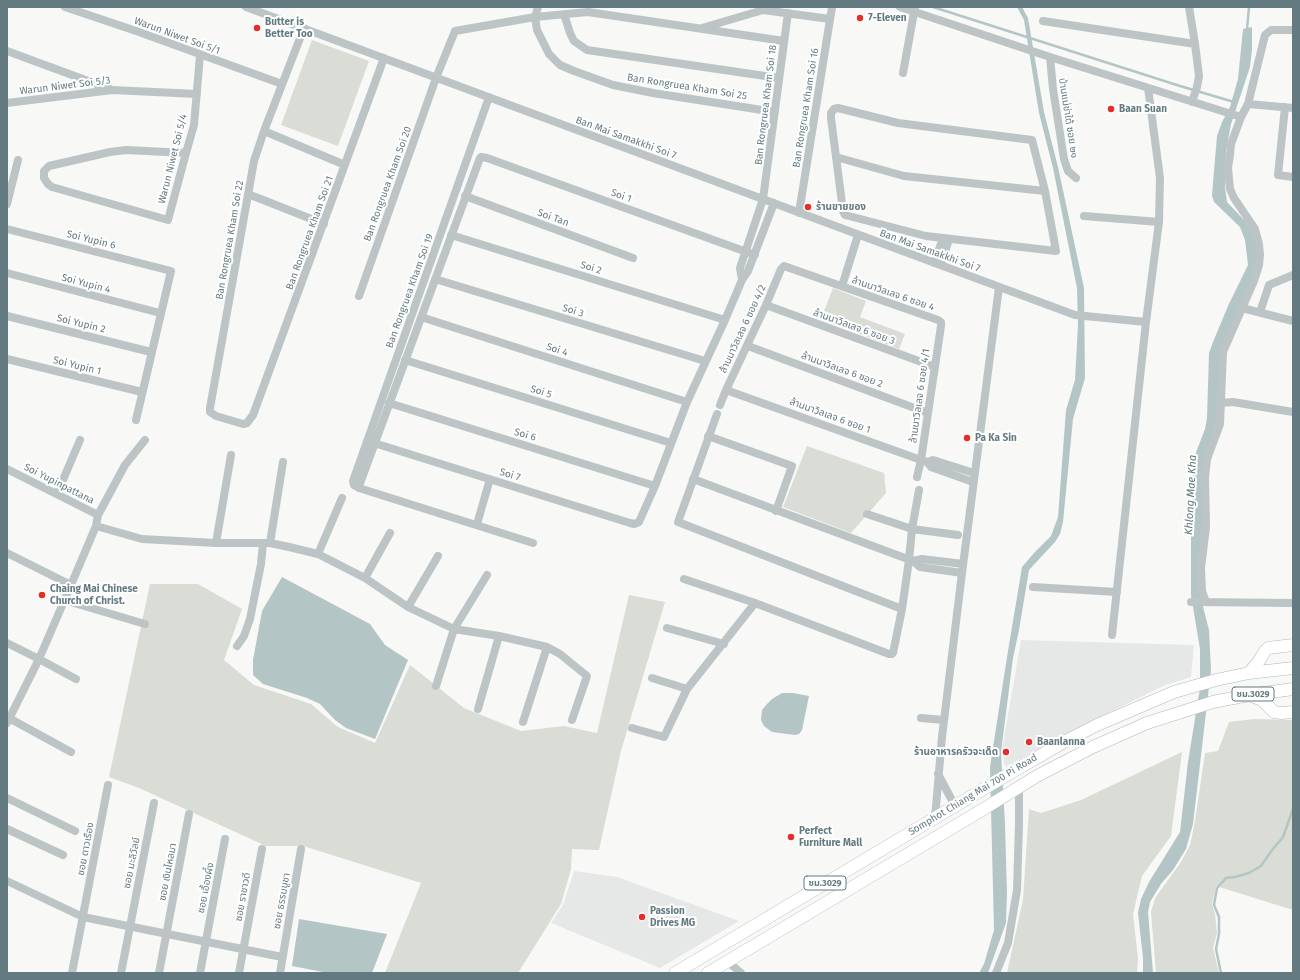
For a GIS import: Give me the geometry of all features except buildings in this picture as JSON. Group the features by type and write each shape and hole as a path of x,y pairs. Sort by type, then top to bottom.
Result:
{"main road":[{"path":"1249,673 1265,651 1273,647 1293,645"},
{"path":"1273,647 1269,653 1272,663 1288,668"},
{"name":"Somphot Chiang Mai 700 Pi Road","path":"675,973 1012,772 1097,725 1174,692 1216,680 1249,673 1288,668"},
{"path":"1287,713 1276,708 1275,700 1279,692 1289,689"},
{"name":"Somphot Chiang Mai 700 Pi Road","path":"708,973 1037,776 1094,747 1173,714 1213,702 1289,689"},
{"path":"1249,695 1262,700 1274,712 1287,713"}],"street":[{"name":"Warun Niwet Soi 5/1","path":"65,7 282,84"},
{"name":"Ban Mai Samakkhi Soi 7","path":"247,7 1075,315 1146,322"},
{"path":"538,7 535,17 588,12 784,41"},
{"name":"Ban Rongruea Kham Soi 16","path":"799,213 832,7"},
{"path":"900,7 914,9 1039,54 1148,88 1194,95 1222,112 1241,118"},
{"path":"1189,7 1198,76 1194,95"},
{"path":"903,73 914,9"},
{"path":"700,29 763,10 830,19"},
{"name":"Ban Rongruea Kham Soi 18","path":"742,280 740,268 763,199 788,13"},
{"path":"564,14 570,33 574,40 587,50 779,78"},
{"name":"Ban Rongruea Kham Soi 20","path":"359,296 436,78 455,31 535,17"},
{"name":"Ban Rongruea Kham Soi 25","path":"535,17 537,30 549,54 560,65 574,71 613,85 653,93 775,112"},
{"path":"1043,21 1195,44"},
{"name":"Ban Rongruea Kham Soi 22","path":"253,415 248,423 243,424 213,414 210,412 210,408 254,162 264,131 304,28"},
{"path":"1206,602 1202,591 1201,568 1206,527 1206,473 1207,459 1220,424 1224,345 1257,274 1260,255 1260,244 1255,229 1234,198 1230,189 1228,168 1230,150 1241,118 1248,104 1265,35 1271,30 1293,30"},
{"path":"7,51 112,90"},
{"name":"Warun Niwet Soi 5/4","path":"186,153 126,150 110,152 49,166 44,171 45,181 52,187 168,220 194,125 198,94 200,55"},
{"name":"บ้านแม่ข่าใต้ ซอย ๒๑","path":"1050,57 1054,97 1064,159 1068,171 1076,178"},
{"name":"Ban Rongruea Kham Soi 21","path":"253,415 384,58"},
{"path":"1112,635 1146,322 1159,222 1160,178 1148,88"},
{"name":"Warun Niwet Soi 5/3","path":"7,103 112,90 198,94"},
{"name":"Ban Rongruea Kham Soi 19","path":"359,488 354,485 353,481 489,97"},
{"path":"1248,104 1289,108 1278,175 1293,177"},
{"path":"838,108 898,123 1032,140 1045,191 1056,251 926,236 845,214 836,157 831,113 834,109 838,108"},
{"path":"264,131 345,165"},
{"path":"836,157 904,176 1045,191"},
{"name":"Soi 1","path":"466,196 480,158 487,158 755,255"},
{"path":"7,204 18,160"},
{"path":"248,194 324,224"},
{"path":"466,196 374,443 359,488 477,524 533,543"},
{"name":"Soi Tan","path":"466,196 633,258"},
{"path":"655,486 687,402 742,280 755,255 774,203"},
{"path":"1084,216 1159,222"},
{"name":"Soi Yupin 6","path":"7,229 171,271 160,313"},
{"path":"842,286 858,235"},
{"name":"Soi 2","path":"451,236 725,320"},
{"path":"938,264 946,238"},
{"name":"ล้านนาวิลเลจ 6 ซอย 4/2","path":"720,405 766,306 781,269 784,266 788,267"},
{"name":"ล้านนาวิลเลจ 6 ซอย 4","path":"788,267 938,320"},
{"name":"Soi Yupin 4","path":"7,273 160,313"},
{"path":"1260,312 1269,285 1293,275"},
{"name":"Soi 3","path":"435,279 705,361"},
{"path":"935,818 938,773 962,568 999,287"},
{"name":"ล้านนาวิลเลจ 6 ซอย 3","path":"766,306 935,367"},
{"path":"1242,308 1293,321"},
{"path":"136,420 160,313"},
{"name":"Soi Yupin 2","path":"7,316 151,352"},
{"name":"Soi 4","path":"421,317 687,402"},
{"name":"ล้านนาวิลเลจ 6 ซอย 4/1","path":"917,477 924,461 928,413 941,326 941,322 938,320"},
{"name":"ล้านนาวิลเลจ 6 ซอย 2","path":"748,346 928,413"},
{"name":"Soi Yupin 1","path":"7,359 142,392"},
{"name":"Soi 5","path":"405,360 671,443"},
{"name":"ล้านนาวิลเลจ 6 ซอย 1","path":"726,390 924,461 933,460 974,478"},
{"path":"1221,403 1233,402 1293,412"},
{"name":"Soi 6","path":"389,403 655,486"},
{"path":"717,414 692,479 678,522 902,609"},
{"path":"708,436 792,466 776,510"},
{"path":"57,494 80,440"},
{"path":"98,515 125,465 145,440"},
{"name":"Soi 7","path":"374,443 634,524 639,522 655,486"},
{"path":"216,543 231,455"},
{"path":"237,646 244,636 250,619 283,462"},
{"name":"Soi Yupinpattana","path":"7,468 98,515 96,526 39,659 8,719"},
{"path":"477,524 490,479"},
{"path":"692,479 911,561 922,559 962,568"},
{"path":"684,579 755,603 890,654 893,653 911,561 912,529 919,490"},
{"path":"318,554 342,498"},
{"path":"867,514 912,529 958,535"},
{"path":"96,526 142,539 216,543 266,543 289,546 318,554 365,578 408,607 454,629 499,636 547,647 560,654 587,676 572,720"},
{"path":"365,578 390,533"},
{"path":"7,553 71,585"},
{"path":"408,607 438,556"},
{"path":"436,686 454,629 487,575"},
{"path":"1033,587 1117,592"},
{"path":"64,600 145,624"},
{"path":"1191,602 1293,603"},
{"path":"632,728 664,737 687,689 755,603"},
{"path":"667,628 724,644"},
{"path":"478,709 499,636"},
{"path":"7,643 76,679"},
{"path":"523,722 547,647"},
{"path":"652,678 687,689"},
{"path":"921,718 944,720"},
{"path":"8,719 71,752"},
{"path":"938,773 955,806"},
{"name":"ซอย ดาวเรือง","path":"72,973 108,784"},
{"path":"996,973 1008,943 1017,890 1019,788"},
{"path":"7,798 75,831"},
{"name":"ซอย มะลิวัลย์","path":"121,973 154,803"},
{"name":"ซอย เงินไหลมา","path":"159,973 189,814"},
{"path":"7,829 64,855"},
{"name":"ซอย เอื้องผึ้ง","path":"200,973 225,839"},
{"name":"ซอย ราชาวดี","path":"239,973 262,849"},
{"name":"ซอย ธรรมบูชา","path":"280,973 301,849"},
{"path":"7,881 83,916 282,957"},
{"path":"727,962 741,973"}],"shaded area":[{"path":"1017,7 1022,7 1028,18 1044,112 1058,167 1084,288 1085,378 1073,419 1063,522 1060,534 1055,542 1029,570 1013,658 1001,752 1005,824 1007,893 1006,923 988,973 979,973 984,964 994,930 990,767 1022,567 1051,536 1058,517 1066,410 1075,380 1078,325 1077,288 1053,168 1039,113 1024,20"},
{"path":"1252,27 1250,67 1231,124 1226,151 1225,187 1227,202 1245,221 1257,238 1258,268 1222,346 1218,425 1205,454 1202,469 1203,507 1199,591 1209,630 1211,670 1193,824 1186,849 1150,902 1148,912 1153,973 1143,973 1143,958 1138,913 1141,899 1149,882 1180,832 1188,762 1200,688 1200,649 1191,595 1193,469 1195,455 1205,429 1207,418 1209,353 1228,306 1248,265 1245,240 1240,227 1214,202 1212,196 1213,183 1217,136 1230,107 1238,79 1243,29"},
{"path":"312,40 369,61 338,146 281,125"},
{"path":"833,288 866,301 860,317 905,334 899,349 821,319"},
{"path":"807,446 884,473 886,493 851,533 783,507"},
{"path":"282,577 370,624 385,645 408,660 375,739 346,728 335,720 320,704 307,698 263,684 253,675 253,660 262,611"},
{"path":"150,584 198,584 242,609 224,660 254,685 311,704 338,727 375,743 410,665 464,708 521,731 564,726 597,733 629,595 665,602 621,751 599,850 572,849 571,869 561,904 518,973 385,973 421,883 303,846 266,846 139,788 109,777"},
{"path":"1021,640 1194,645 1191,677 1163,686 1076,729 1005,767 1002,750"},
{"path":"782,693 793,693 809,696 802,730 799,734 795,735 772,732 764,726 761,720 762,710 772,699"},
{"path":"1254,719 1293,720 1293,910 1216,886 1212,904 1215,914 1217,933 1213,948 1219,973 1156,973 1151,912 1155,898 1181,862 1190,845 1205,753 1218,751 1229,722"},
{"path":"1182,752 1171,836 1142,876 1133,914 1138,958 1137,973 1007,973 1023,900 1029,809 1041,813 1081,800"},
{"name":"Passion Drives MG","path":"574,871 617,877 739,921 660,968 551,923 563,905"},
{"path":"299,919 387,934 372,973 328,973 292,966"}],"waterway":[{"path":"933,7 1234,102"},
{"name":"Khlong Mae Kha","path":"1247,30 1249,7"},
{"path":"1221,973 1216,949 1219,934 1219,917 1214,905 1217,888 1226,878 1249,873 1261,866 1283,837 1293,809"}],"place":[{"name":"7-Eleven","path":"860,18"},
{"name":"Butter is Better Too","path":"257,28"},
{"name":"Baan Suan","path":"1111,109"},
{"name":"ร้านขายของ","path":"808,207"},
{"name":"Pa Ka Sin","path":"967,438"},
{"name":"Chaing Mai Chinese Church of Christ.","path":"42,595"},
{"name":"Baanlanna","path":"1029,742"},
{"name":"ร้านอาหารครัวจะเด็ด","path":"1006,752"},
{"name":"Perfect Furniture Mall","path":"791,837"},
{"name":"Passion Drives MG","path":"642,917"}]}
